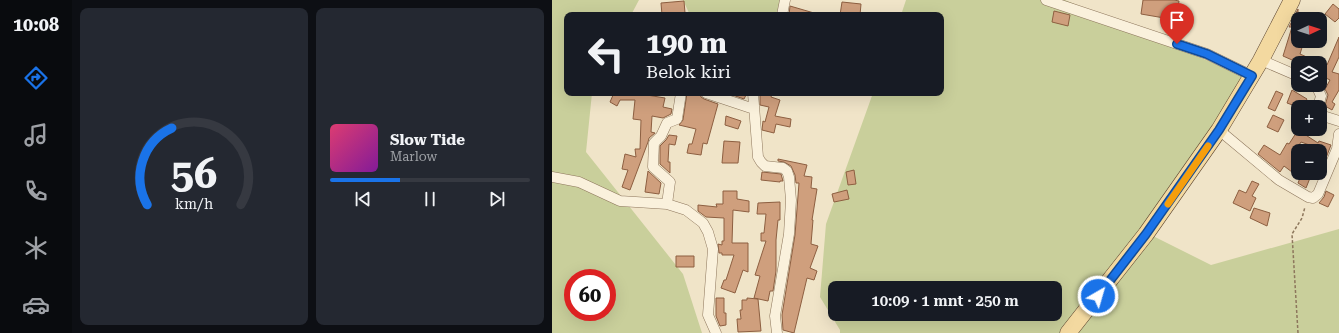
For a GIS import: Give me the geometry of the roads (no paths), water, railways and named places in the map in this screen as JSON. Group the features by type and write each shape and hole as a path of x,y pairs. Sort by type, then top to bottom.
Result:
{"main road":[{"path":"1068,333 1146,234 1219,130 1261,60 1292,0"}],"street":[{"path":"783,12 785,0"},
{"path":"1046,0 1207,54 1252,76"},
{"path":"1261,60 1291,73"},
{"path":"667,204 670,182 653,167 654,143 661,136 667,123 677,119 681,96"},
{"path":"715,96 754,109"},
{"path":"753,96 758,157 765,166 783,168 789,177 791,200 789,234 775,316 777,333"},
{"path":"1327,117 1339,121"},
{"path":"1219,130 1279,180 1308,197 1313,198 1318,194 1337,149 1339,134"},
{"path":"552,177 579,182 620,201 667,204 686,210 703,223 708,232 713,249 708,315 716,333"}]}
